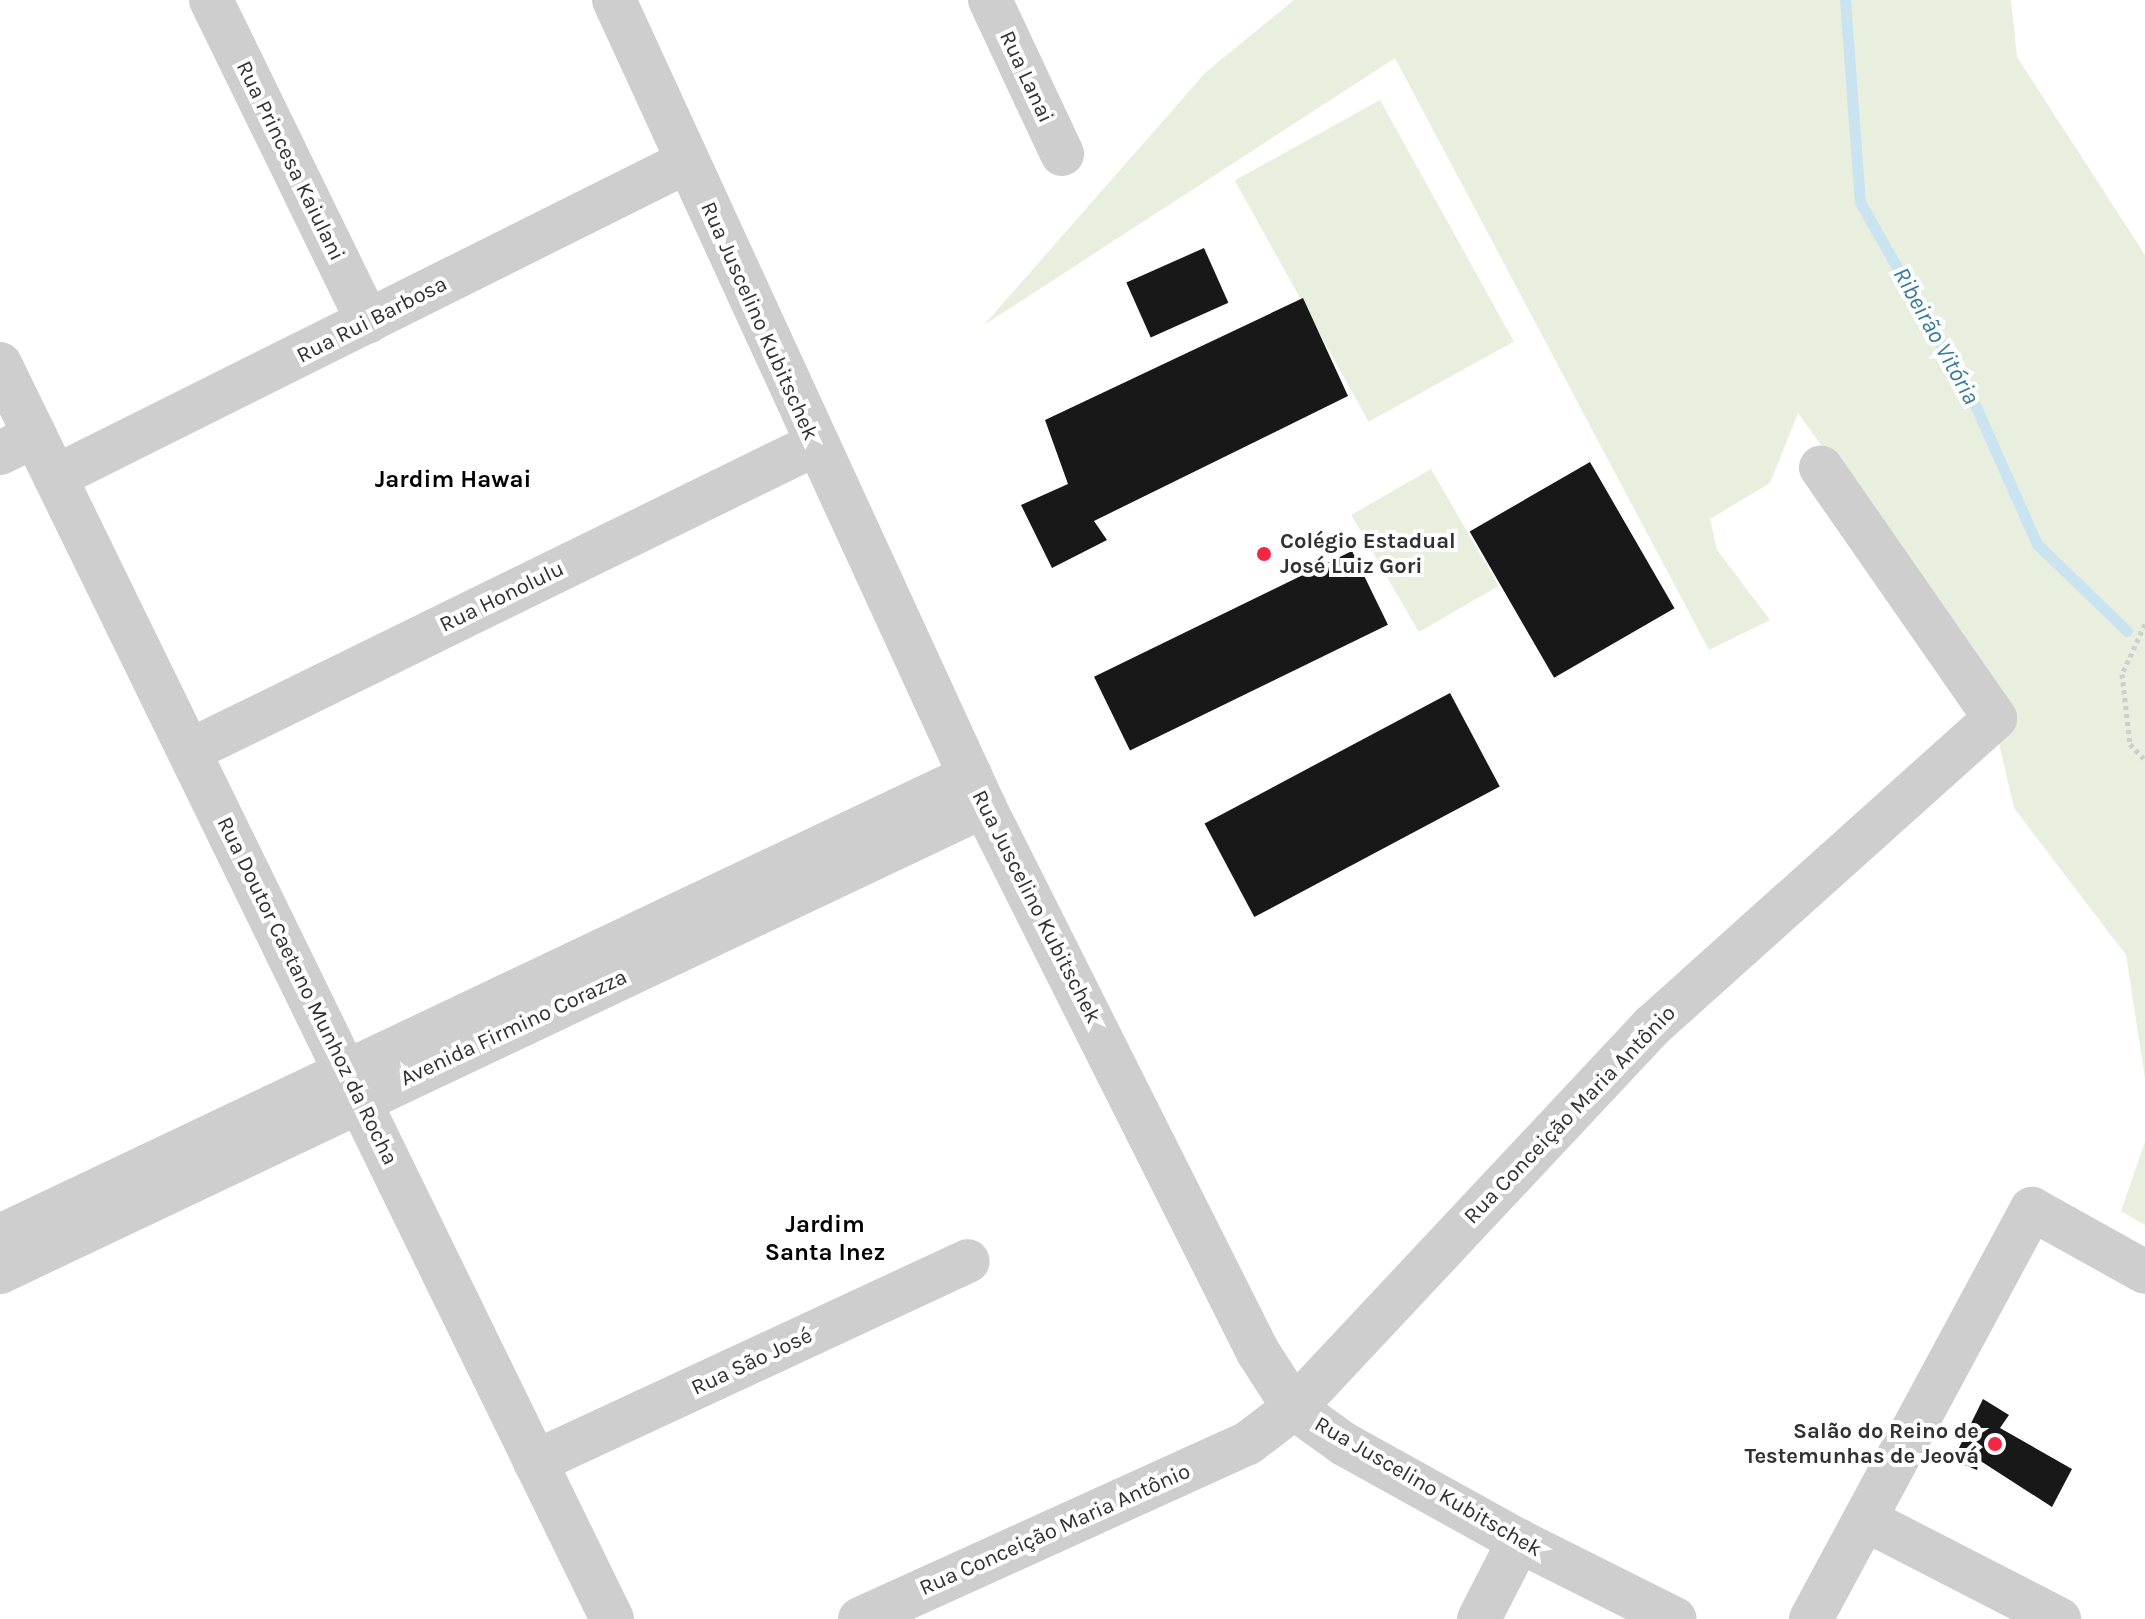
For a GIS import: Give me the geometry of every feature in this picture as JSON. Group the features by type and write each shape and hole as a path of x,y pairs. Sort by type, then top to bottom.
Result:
{"street":[{"name":"Rua Princesa Kaiulani","path":"211,0 368,322"},
{"name":"Rua Juscelino Kubitschek","path":"614,0 814,445 977,791 1258,1352 1294,1408 1344,1444 1519,1541 1675,1619"},
{"name":"Rua Lanai","path":"990,0 1062,154"},
{"name":"Rua Rui Barbosa","path":"55,477 688,161"},
{"name":"Rua Doutor Caetano Munhoz da Rocha","path":"0,364 18,445 55,477 191,750 607,1617"},
{"name":"Rua Honolulu","path":"191,750 814,445"},
{"name":"Rua Conceição Maria Antônio","path":"860,1619 1248,1443 1294,1408 1652,1026 1995,718 1821,468"},
{"name":"Avenida Firmino Corazza","path":"0,1236 352,1086 977,791"},
{"name":"Avenida Firmino Corazza","path":"0,1272 352,1086"},
{"path":"1811,1619 1868,1521 2032,1209 2145,1272"},
{"name":"Rua São José","path":"535,1462 968,1261"},
{"path":"1868,1521 2059,1619"},
{"path":"1479,1619 1519,1541"}],"path":[{"path":"2145,624 2122,674 2130,744 2145,760"}],"green space":[{"path":"1294,0 2011,0 2017,57 2145,255 2145,1078 2126,955 2014,808 1982,669 1798,413 1770,483 1710,519 1717,550 1770,620 1709,650 1395,58 984,325 1206,72"},
{"path":"1380,100 1514,341 1369,422 1235,180"},
{"path":"1431,469 1498,586 1419,632 1351,515"},
{"path":"2145,1142 2145,1225 2121,1211"}],"building":[{"path":"1204,248 1228,303 1151,337 1126,283"},
{"path":"1303,298 1348,396 1094,521 1107,540 1052,568 1021,505 1068,484 1045,420"},
{"path":"1590,462 1674,608 1554,678 1470,532"},
{"path":"1352,551 1388,625 1130,751 1094,677"},
{"path":"1450,693 1500,787 1254,917 1205,824"},
{"name":"Salão do Reino de Testemunhas de Jeová","path":"1983,1399 2009,1415 2000,1428 2072,1469 2052,1507 1979,1460 1977,1470 1953,1460"}],"waterway":[{"name":"Ribeirão Vitória","path":"1845,0 1860,202 1976,407 2037,544 2127,631"}],"place":[{"name":"Colégio Estadual José Luiz Gori","path":"1264,554"},
{"name":"Salão do Reino de Testemunhas de Jeová","path":"1995,1444"}],"district":[{"name":"Jardim Hawai","path":"453,480"},
{"name":"Jardim Santa Inez","path":"825,1239"}]}
